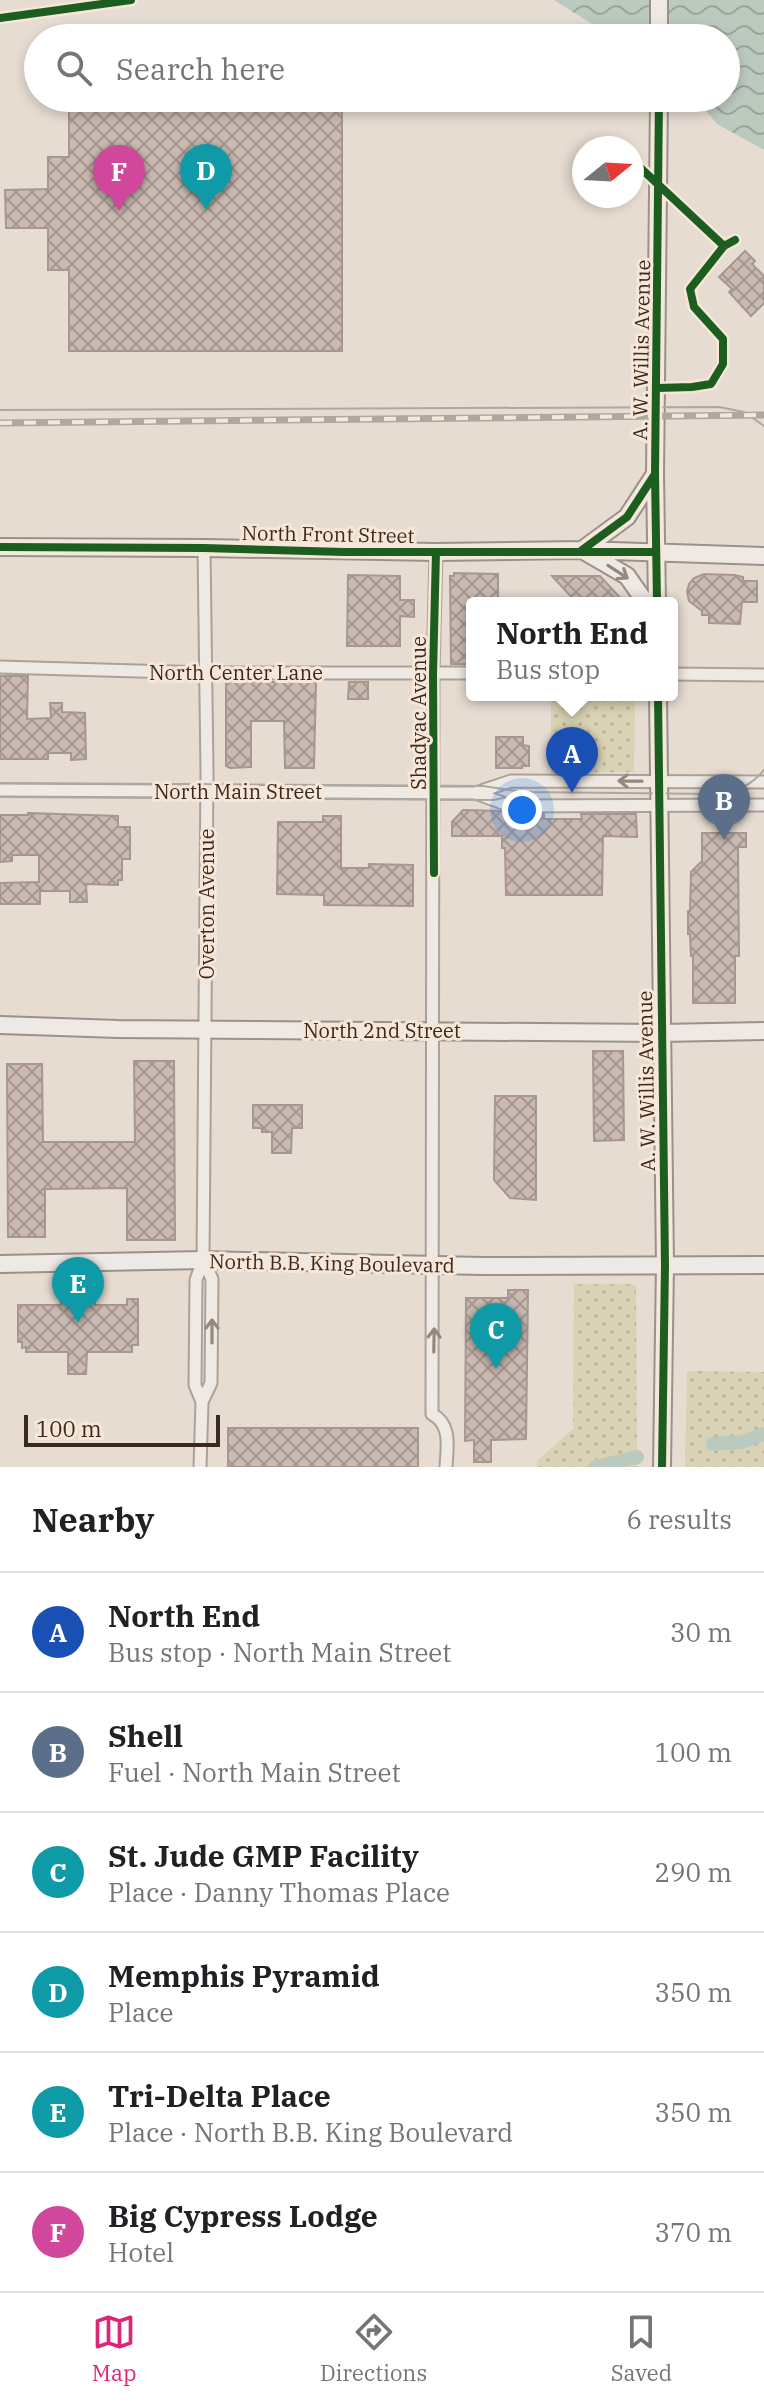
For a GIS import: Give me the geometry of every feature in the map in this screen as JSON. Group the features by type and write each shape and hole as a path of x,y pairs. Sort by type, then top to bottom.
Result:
{"street":[{"path":"659,0 659,24"},
{"name":"A. W. Willis Avenue","path":"657,597 659,112"},
{"path":"642,597 627,576 582,550 627,517 655,474"},
{"name":"North Front Street","path":"0,547 436,552 582,550 764,556"},
{"name":"Overton Avenue","path":"200,1467 202,1402 211,1383 212,1369 212,1279 203,1260 204,548"},
{"name":"Shadyac Avenue","path":"436,552 433,673 432,1414 442,1420 447,1432 446,1467"},
{"name":"North Center Lane","path":"0,667 206,673 466,673"},
{"path":"678,674 764,675"},
{"name":"A. W. Willis Avenue","path":"658,701 665,1265 662,1467"},
{"name":"North Main Street","path":"0,790 475,793 511,781 764,782"},
{"name":"North Main Street","path":"475,793 511,806 764,805"},
{"name":"North 2nd Street","path":"0,1025 661,1033 764,1031"},
{"name":"North B.B. King Boulevard","path":"0,1264 203,1260 434,1265 764,1265"}],"shaded area":[{"path":"635,701 634,772 551,773 551,703"},
{"path":"574,1284 636,1286 637,1467 537,1467 537,1461 573,1429"},
{"path":"687,1371 764,1372 764,1467 685,1467"}],"water":[{"path":"554,0 764,0 764,150 717,124 707,112 740,112 740,24 592,24"}],"building":[{"path":"69,112 342,112 342,351 69,351 69,270 48,270 48,228 6,228 5,190 48,189 48,157 69,157"},
{"path":"745,251 764,276 764,303 751,316 729,292 732,289 719,277"},
{"path":"454,573 498,574 498,597 466,597 466,664 451,664 450,576"},
{"path":"704,574 735,575 743,577 743,581 757,581 757,602 742,602 740,624 709,623 709,615 702,615 702,611 689,601 689,584"},
{"path":"348,575 400,576 400,600 414,600 414,617 400,616 400,646 347,646"},
{"path":"552,576 600,576 619,597 571,597"},
{"path":"0,676 28,676 27,719 51,718 50,703 62,703 62,712 85,713 86,759 71,760 71,753 48,753 48,759 0,759"},
{"path":"226,682 316,682 314,768 285,768 284,721 251,721 251,767 226,766"},
{"path":"349,682 368,682 368,699 348,699"},
{"path":"496,737 523,737 523,745 529,746 529,766 496,768"},
{"path":"463,810 544,814 544,819 582,819 581,814 636,814 637,837 603,836 602,895 506,895 502,836 452,836 452,822"},
{"path":"0,815 118,816 118,827 130,827 130,859 122,859 122,880 118,880 118,885 86,884 87,902 70,902 70,891 40,891 40,904 0,904 0,883 39,882 39,855 12,855 12,861 0,862"},
{"path":"323,816 341,816 341,868 369,868 369,864 413,865 413,906 324,905 324,895 277,894 278,822 323,822"},
{"path":"702,833 746,833 746,847 738,847 739,956 735,956 735,1003 693,1003 693,956 688,934 688,911 691,872 702,861"},
{"path":"593,1051 623,1051 624,1140 594,1141"},
{"path":"134,1061 174,1061 175,1240 127,1240 127,1188 45,1189 45,1237 8,1237 7,1064 42,1064 43,1142 135,1142"},
{"path":"495,1096 536,1096 536,1200 510,1198 494,1180"},
{"path":"253,1105 302,1105 302,1128 292,1128 291,1153 272,1153 272,1132 253,1128"},
{"path":"508,1290 528,1290 526,1439 491,1440 491,1462 474,1462 474,1440 465,1441 466,1298 508,1298"},
{"path":"61,1299 95,1299 95,1305 127,1305 127,1299 138,1299 138,1345 132,1345 132,1352 87,1352 86,1374 68,1374 68,1352 26,1352 22,1342 18,1342 18,1305 61,1305"},
{"path":"228,1428 418,1428 418,1467 228,1467"}],"waterway":[{"path":"713,1444 741,1442 764,1434"},
{"path":"596,1467 637,1457"}],"tram line":[{"path":"0,410 719,407 744,412 764,426"},
{"path":"0,783 483,786 523,792 716,794 743,787 764,770"},
{"path":"0,797 493,800 519,795"}],"railway":[{"path":"0,423 764,415"}],"cycle path":[{"path":"0,18 131,0"},
{"path":"657,597 659,112"},
{"path":"644,171 724,246"},
{"path":"657,388 711,384 723,364 723,339 694,307 690,289 724,246 735,240"},
{"path":"582,550 627,517 655,474"},
{"path":"0,547 656,552"},
{"path":"434,873 436,552"},
{"path":"658,701 665,1265 662,1467"}],"place":[{"name":"Memphis Pyramid","path":"206,210"},
{"name":"Big Cypress Lodge","path":"119,211"},
{"name":"North End","path":"572,793"},
{"name":"Shell","path":"724,840"},
{"name":"Tri-Delta Place","path":"78,1323"},
{"name":"St. Jude GMP Facility","path":"496,1369"}]}
